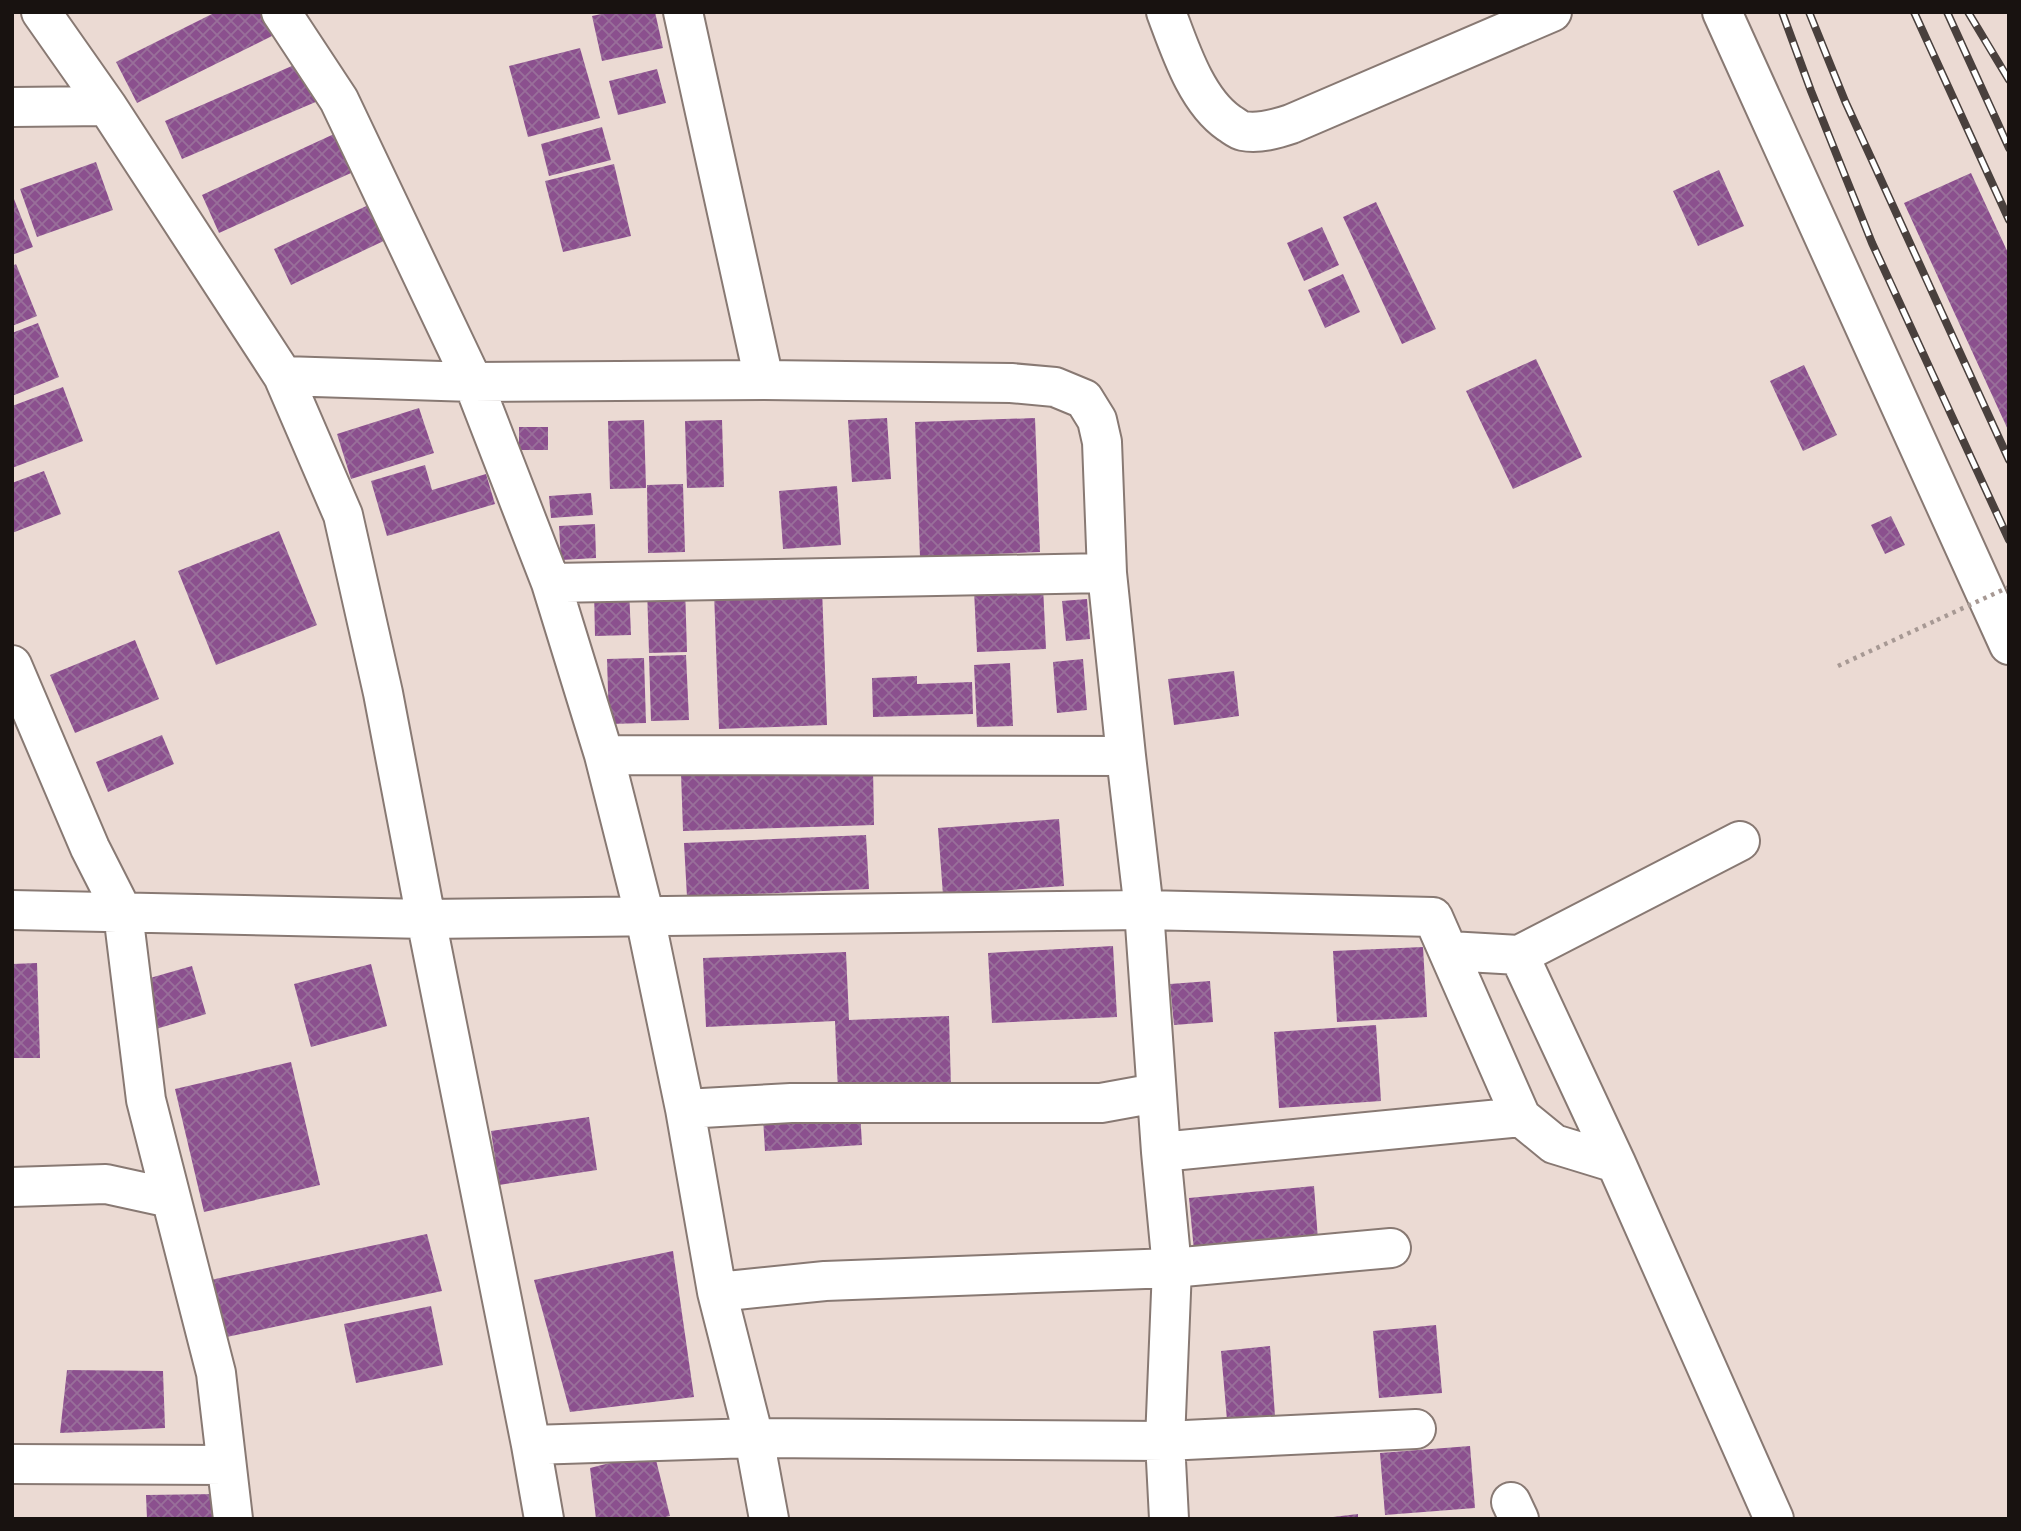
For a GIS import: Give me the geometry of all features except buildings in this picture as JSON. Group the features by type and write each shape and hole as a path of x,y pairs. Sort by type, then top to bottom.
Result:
{"street":[{"path":"41,12 107,106 283,376 343,515 383,693 544,1519"},
{"path":"683,12 764,380"},
{"path":"1166,12 1184,58 1210,106 1221,118 1241,131 1270,131 1552,12"},
{"path":"1722,12 2009,645"},
{"path":"286,14 339,100 473,382 551,583 604,755 645,917 685,1109 717,1292 754,1438 769,1519"},
{"path":"12,107 107,106"},
{"path":"283,376 473,382 764,380 1011,383 1055,387 1084,399 1097,420 1102,442 1107,573 1144,910 1156,1093 1172,1268 1166,1441 1169,1519"},
{"path":"551,583 1107,573"},
{"path":"12,665 90,848 123,913 146,1100 216,1373 233,1519"},
{"path":"604,755 1125,756"},
{"path":"1449,951 1519,955 1740,841"},
{"path":"12,910 426,919 1144,910 1433,917 1521,1117 1555,1144 1616,1163"},
{"path":"1519,955 1616,1163 1774,1519"},
{"path":"685,1109 791,1103 1101,1103 1156,1093"},
{"path":"1161,1152 1521,1117"},
{"path":"12,1187 106,1184 170,1198"},
{"path":"717,1292 825,1280 1172,1268 1391,1248"},
{"path":"531,1445 754,1438 1166,1441 1416,1429"},
{"path":"12,1464 226,1465"}],"path":[{"path":"1838,666 2009,587"}],"railway":[{"path":"1782,12 1872,243 2009,540"},
{"path":"1809,12 1845,101 2009,460"},
{"path":"1914,12 2009,220"},
{"path":"1947,12 2009,148"},
{"path":"1968,12 2009,80"}]}
